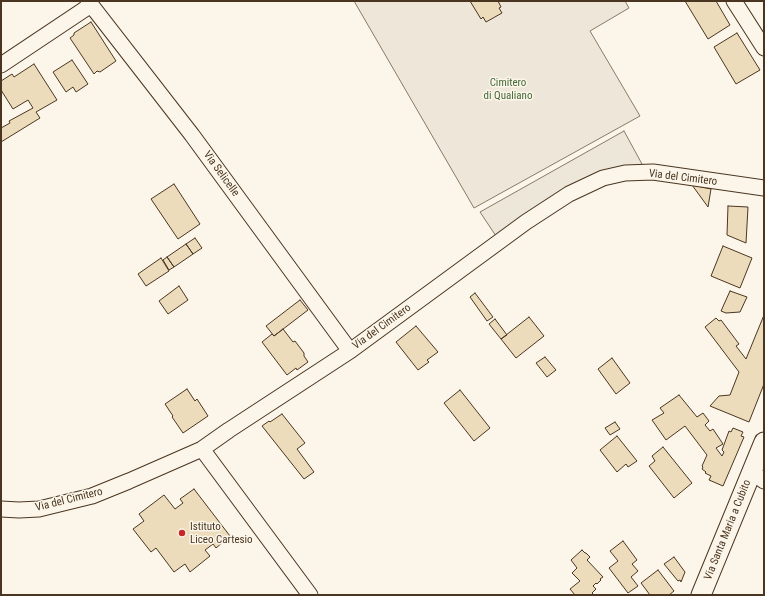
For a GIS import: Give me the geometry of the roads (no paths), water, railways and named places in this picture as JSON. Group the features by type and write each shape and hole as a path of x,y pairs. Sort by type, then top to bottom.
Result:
{"main road":[{"name":"Via Santa Maria a Cubito","path":"701,595 758,476 764,442"}],"street":[{"path":"734,1 764,48"},
{"path":"1,65 89,3"},
{"name":"Via Selicelle","path":"89,3 192,135 350,351"},
{"name":"Via del Cimitero","path":"1,509 38,509 92,496 202,449 228,430 350,351 532,218 569,194 603,178 625,173 653,172 764,188"},
{"path":"202,449 310,595"}],"place":[{"name":"Istituto Liceo Cartesio","path":"182,533"}],"park label":[{"name":"Cimitero di Qualiano","path":"508,89"}]}
